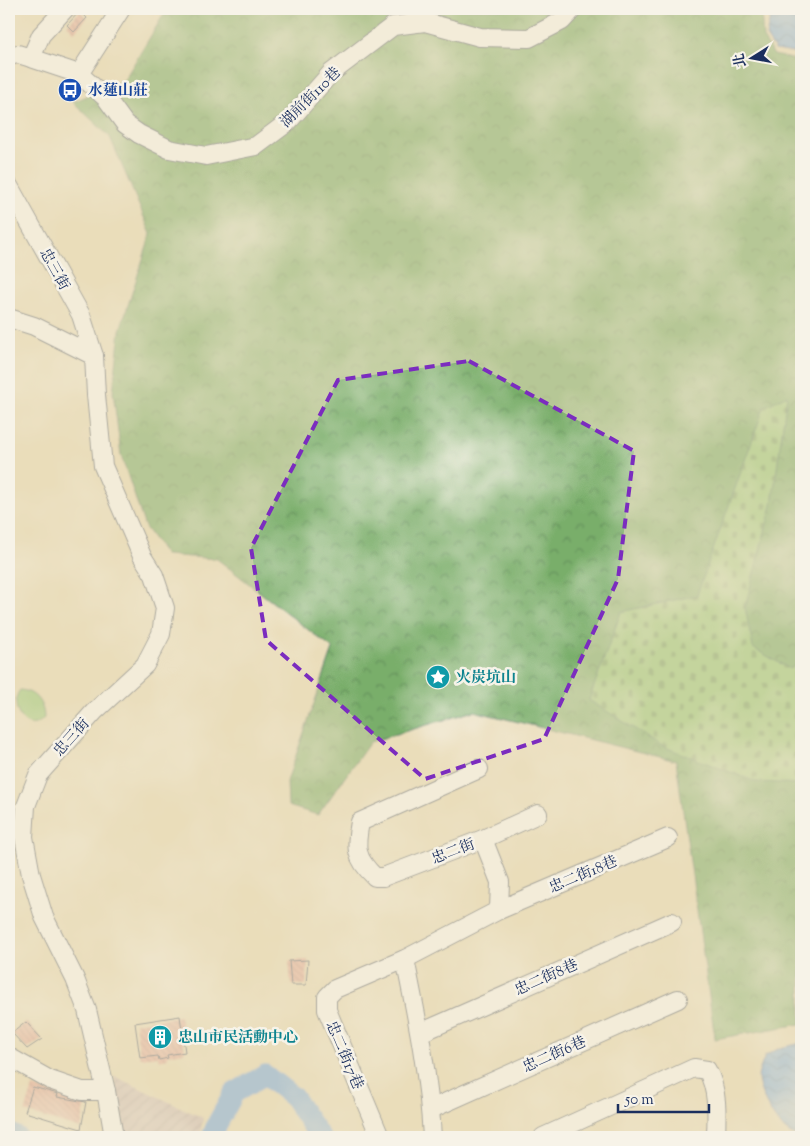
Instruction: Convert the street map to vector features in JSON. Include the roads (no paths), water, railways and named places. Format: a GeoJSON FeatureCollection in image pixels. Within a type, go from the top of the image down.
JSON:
{"type":"FeatureCollection","features":[{"type":"Feature","properties":{"kind":"street"},"geometry":{"type":"LineString","coordinates":[[31,58],[41,35],[65,9]]}},
{"type":"Feature","properties":{"kind":"street"},"geometry":{"type":"LineString","coordinates":[[79,74],[121,9]]}},
{"type":"Feature","properties":{"kind":"street","name":"湖前街110巷"},"geometry":{"type":"LineString","coordinates":[[9,56],[18,54],[79,74],[106,98],[125,124],[139,134],[169,149],[206,156],[256,146],[288,122],[331,73],[393,26],[425,22],[480,37],[530,38],[562,21],[573,9]]}},
{"type":"Feature","properties":{"kind":"street","name":"忠三街"},"geometry":{"type":"LineString","coordinates":[[9,186],[81,315],[94,356],[103,466],[142,556],[154,575],[165,608],[161,634],[145,665],[94,712],[38,775],[26,806],[24,837],[31,875],[44,917],[75,979],[88,1010],[114,1137]]}},
{"type":"Feature","properties":{"kind":"street"},"geometry":{"type":"LineString","coordinates":[[9,318],[34,326],[94,356]]}},
{"type":"Feature","properties":{"kind":"street","name":"忠二街"},"geometry":{"type":"LineString","coordinates":[[479,769],[360,822],[356,842],[360,858],[368,870],[375,876],[383,877],[483,839],[500,882],[499,910]]}},
{"type":"Feature","properties":{"kind":"street"},"geometry":{"type":"LineString","coordinates":[[483,839],[538,814]]}},
{"type":"Feature","properties":{"kind":"street","name":"忠二街18巷"},"geometry":{"type":"LineString","coordinates":[[499,910],[668,838]]}},
{"type":"Feature","properties":{"kind":"street"},"geometry":{"type":"LineString","coordinates":[[432,1137],[431,1109],[420,1033],[406,959],[499,910]]}},
{"type":"Feature","properties":{"kind":"street","name":"忠二街8巷"},"geometry":{"type":"LineString","coordinates":[[420,1033],[672,922]]}},
{"type":"Feature","properties":{"kind":"street","name":"忠二街17巷"},"geometry":{"type":"LineString","coordinates":[[380,1137],[326,1010],[327,997],[335,989],[406,959]]}},
{"type":"Feature","properties":{"kind":"street","name":"忠二街6巷"},"geometry":{"type":"LineString","coordinates":[[431,1109],[678,999]]}},
{"type":"Feature","properties":{"kind":"street"},"geometry":{"type":"LineString","coordinates":[[9,1057],[50,1080],[82,1091],[106,1091]]}},
{"type":"Feature","properties":{"kind":"street"},"geometry":{"type":"LineString","coordinates":[[543,1137],[694,1068],[707,1070],[713,1080],[717,1115],[716,1135],[713,1137]]}},
{"type":"Feature","properties":{"kind":"water"},"geometry":{"type":"Polygon","coordinates":[[[772,9],[801,9],[801,54],[775,50],[766,36],[772,9]]]}},
{"type":"Feature","properties":{"kind":"water"},"geometry":{"type":"Polygon","coordinates":[[[801,1043],[801,1137],[793,1135],[786,1130],[773,1115],[763,1096],[758,1079],[765,1056],[780,1048],[801,1043]]]}},
{"type":"Feature","properties":{"kind":"waterway"},"geometry":{"type":"LineString","coordinates":[[212,1137],[234,1093],[265,1075],[293,1097],[320,1137]]}},
{"type":"Feature","properties":{"kind":"waterway"},"geometry":{"type":"LineString","coordinates":[[9,1133],[17,1137]]}},
{"type":"Feature","properties":{"kind":"place","name":"水蓮山莊"},"geometry":{"type":"Point","coordinates":[70,90]}},
{"type":"Feature","properties":{"kind":"place","name":"火炭坑山"},"geometry":{"type":"Point","coordinates":[438,677]}},
{"type":"Feature","properties":{"kind":"place","name":"忠山市民活動中心"},"geometry":{"type":"Point","coordinates":[160,1037]}}]}
